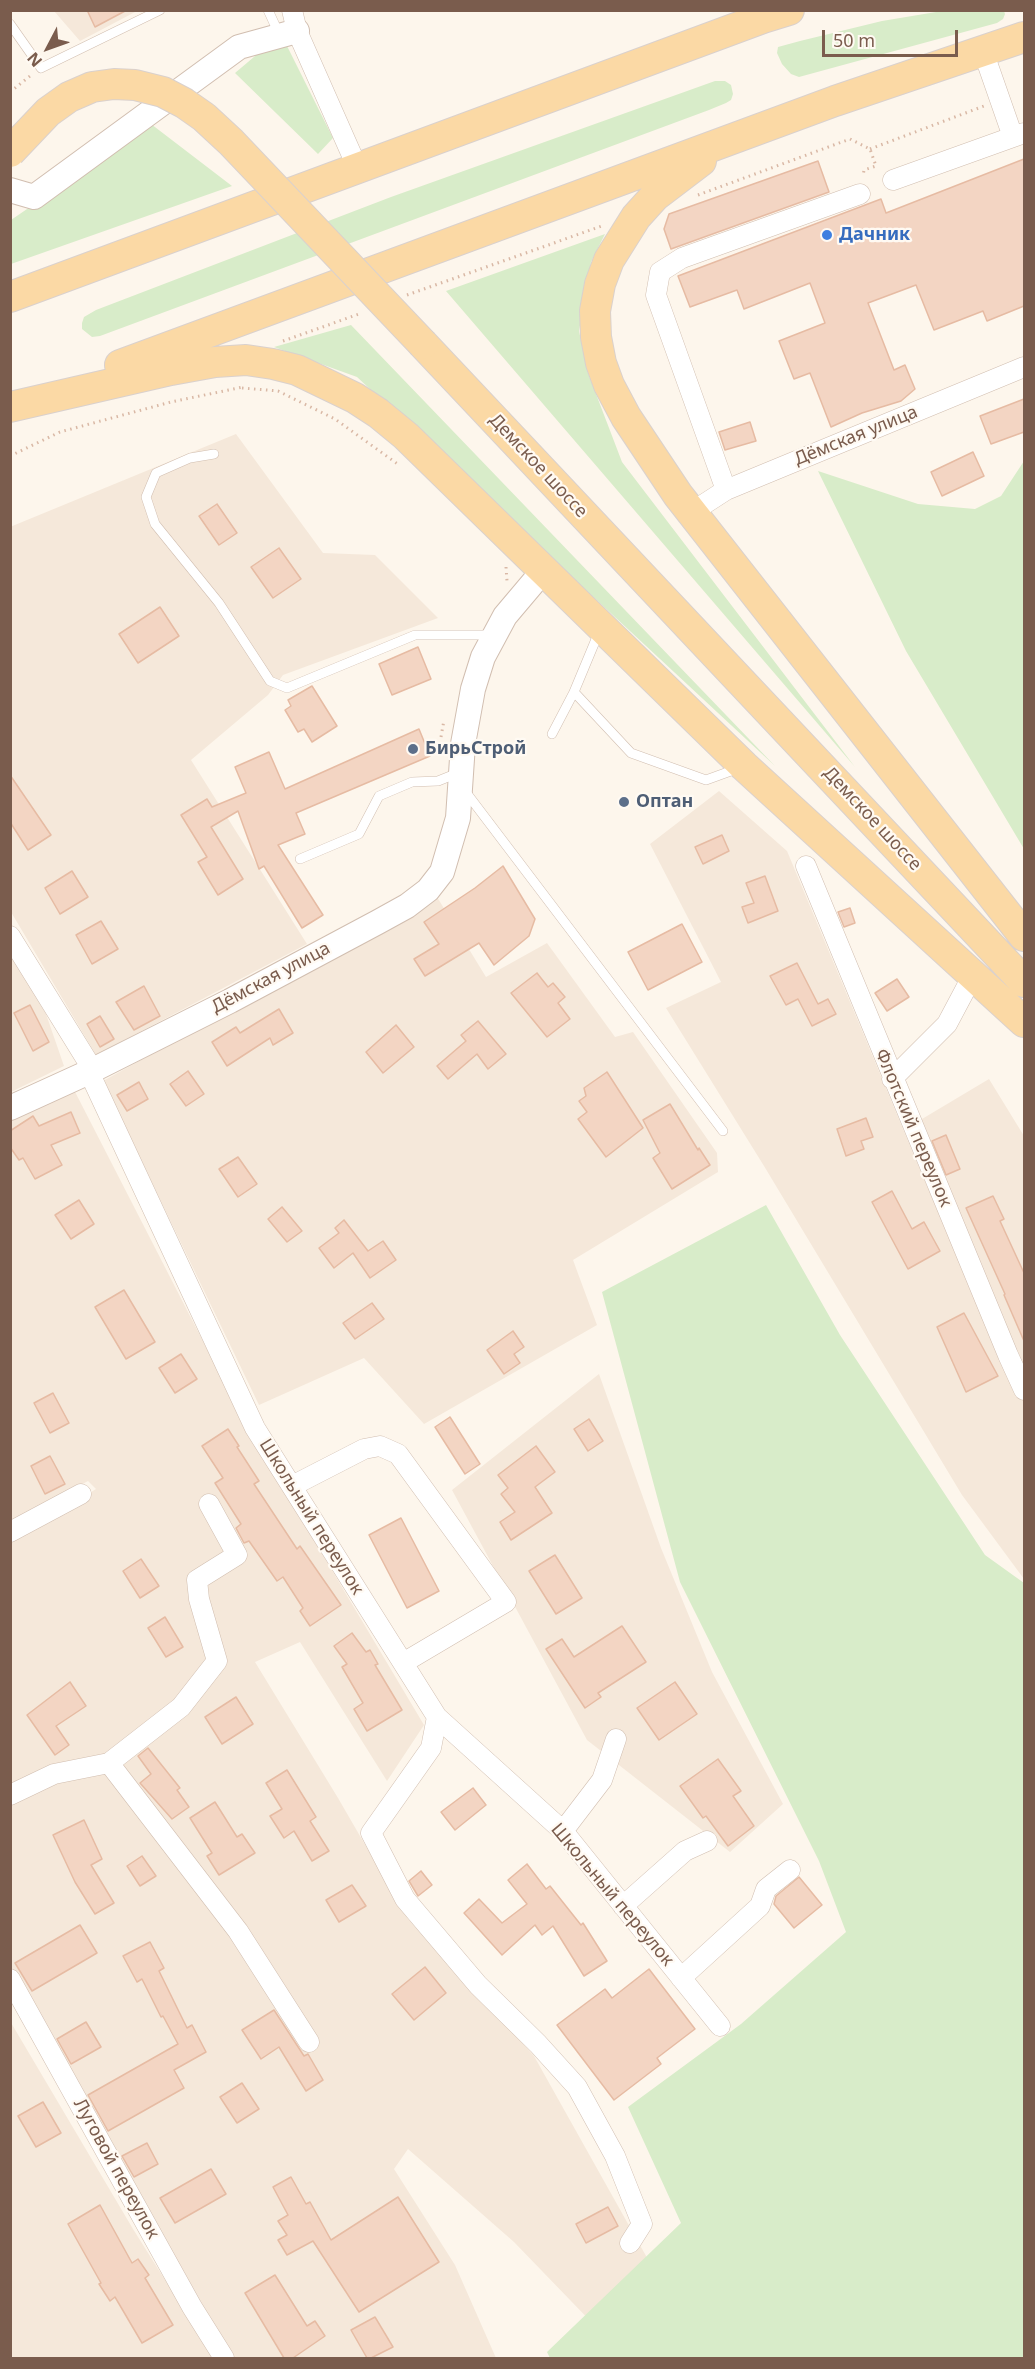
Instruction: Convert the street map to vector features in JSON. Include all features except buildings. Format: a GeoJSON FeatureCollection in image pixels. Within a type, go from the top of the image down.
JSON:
{"type":"FeatureCollection","features":[{"type":"Feature","properties":{"kind":"main road"},"geometry":{"type":"LineString","coordinates":[[10,297],[789,10]]}},
{"type":"Feature","properties":{"kind":"main road"},"geometry":{"type":"LineString","coordinates":[[10,406],[741,136],[1024,37]]}},
{"type":"Feature","properties":{"kind":"main road","name":"Демское шоссе"},"geometry":{"type":"LineString","coordinates":[[10,152],[48,112],[69,97],[92,87],[135,85],[163,92],[204,117],[231,142],[423,344],[1024,982]]}},
{"type":"Feature","properties":{"kind":"main road"},"geometry":{"type":"LineString","coordinates":[[741,136],[679,176],[655,196],[630,227],[609,260],[600,284],[595,311],[596,338],[601,363],[609,385],[626,417],[655,463],[1024,936]]}},
{"type":"Feature","properties":{"kind":"main road"},"geometry":{"type":"LineString","coordinates":[[10,291],[74,274]]}},
{"type":"Feature","properties":{"kind":"main road"},"geometry":{"type":"LineString","coordinates":[[10,406],[215,362],[246,374],[273,363],[297,370],[355,398],[406,436],[744,766],[1024,1022]]}},
{"type":"Feature","properties":{"kind":"street"},"geometry":{"type":"LineString","coordinates":[[10,190],[34,197],[240,47],[289,26],[358,169]]}},
{"type":"Feature","properties":{"kind":"street"},"geometry":{"type":"LineString","coordinates":[[892,180],[1019,135],[1000,100],[983,51]]}},
{"type":"Feature","properties":{"kind":"street"},"geometry":{"type":"LineString","coordinates":[[726,490],[656,295],[660,272],[682,258],[860,194]]}},
{"type":"Feature","properties":{"kind":"street","name":"Дёмская улица"},"geometry":{"type":"LineString","coordinates":[[692,512],[726,490],[1024,367]]}},
{"type":"Feature","properties":{"kind":"street","name":"Дёмская улица"},"geometry":{"type":"LineString","coordinates":[[10,1108],[89,1072],[378,922],[428,890],[442,872],[458,818],[460,779],[473,689],[483,657],[505,616],[543,570]]}},
{"type":"Feature","properties":{"kind":"street","name":"Флотский переулок"},"geometry":{"type":"LineString","coordinates":[[806,866],[892,1079],[1024,1390]]}},
{"type":"Feature","properties":{"kind":"street","name":"Школьный переулок"},"geometry":{"type":"LineString","coordinates":[[10,936],[88,1062],[89,1072],[255,1428],[437,1717],[563,1831],[720,2026]]}},
{"type":"Feature","properties":{"kind":"street"},"geometry":{"type":"LineString","coordinates":[[892,1079],[946,1024],[973,975]]}},
{"type":"Feature","properties":{"kind":"street"},"geometry":{"type":"LineString","coordinates":[[292,1486],[364,1449],[380,1446],[398,1454],[506,1602],[403,1663]]}},
{"type":"Feature","properties":{"kind":"street"},"geometry":{"type":"LineString","coordinates":[[10,1533],[81,1494]]}},
{"type":"Feature","properties":{"kind":"street"},"geometry":{"type":"LineString","coordinates":[[10,1795],[54,1774],[109,1763],[181,1707],[217,1661],[199,1599],[197,1580],[237,1555],[209,1504]]}},
{"type":"Feature","properties":{"kind":"street"},"geometry":{"type":"LineString","coordinates":[[437,1717],[431,1748],[371,1833],[405,1899],[478,1985],[577,2087],[615,2156],[642,2224],[630,2243]]}},
{"type":"Feature","properties":{"kind":"street"},"geometry":{"type":"LineString","coordinates":[[563,1831],[602,1780],[616,1739]]}},
{"type":"Feature","properties":{"kind":"street"},"geometry":{"type":"LineString","coordinates":[[109,1763],[238,1931],[309,2042]]}},
{"type":"Feature","properties":{"kind":"street"},"geometry":{"type":"LineString","coordinates":[[623,1906],[685,1851],[707,1841]]}},
{"type":"Feature","properties":{"kind":"street"},"geometry":{"type":"LineString","coordinates":[[681,1978],[759,1906],[766,1889],[790,1870]]}},
{"type":"Feature","properties":{"kind":"street","name":"Луговой переулок"},"geometry":{"type":"LineString","coordinates":[[10,1979],[192,2307],[224,2358]]}},
{"type":"Feature","properties":{"kind":"lane"},"geometry":{"type":"LineString","coordinates":[[10,24],[41,68],[160,10]]}},
{"type":"Feature","properties":{"kind":"lane"},"geometry":{"type":"LineString","coordinates":[[268,10],[289,26]]}},
{"type":"Feature","properties":{"kind":"lane"},"geometry":{"type":"LineString","coordinates":[[214,454],[190,458],[156,473],[146,497],[155,524],[219,603],[270,681],[287,687],[415,635],[493,635]]}},
{"type":"Feature","properties":{"kind":"lane"},"geometry":{"type":"LineString","coordinates":[[552,734],[574,692],[601,627]]}},
{"type":"Feature","properties":{"kind":"lane"},"geometry":{"type":"LineString","coordinates":[[574,692],[631,753],[706,780],[744,766]]}},
{"type":"Feature","properties":{"kind":"lane"},"geometry":{"type":"LineString","coordinates":[[300,859],[359,834],[379,796],[412,782],[460,779],[723,1131]]}},
{"type":"Feature","properties":{"kind":"path"},"geometry":{"type":"LineString","coordinates":[[10,92],[41,68]]}},
{"type":"Feature","properties":{"kind":"path"},"geometry":{"type":"LineString","coordinates":[[870,149],[1000,100]]}},
{"type":"Feature","properties":{"kind":"path"},"geometry":{"type":"LineString","coordinates":[[696,196],[850,139],[870,149],[876,166],[864,170]]}},
{"type":"Feature","properties":{"kind":"path"},"geometry":{"type":"LineString","coordinates":[[400,298],[621,219],[630,227]]}},
{"type":"Feature","properties":{"kind":"path"},"geometry":{"type":"LineString","coordinates":[[246,374],[252,351],[369,310]]}},
{"type":"Feature","properties":{"kind":"path"},"geometry":{"type":"LineString","coordinates":[[10,456],[60,432],[171,402],[246,374],[335,419],[390,457],[406,472]]}},
{"type":"Feature","properties":{"kind":"path"},"geometry":{"type":"LineString","coordinates":[[506,566],[507,583]]}},
{"type":"Feature","properties":{"kind":"path"},"geometry":{"type":"LineString","coordinates":[[441,739],[445,717]]}},
{"type":"Feature","properties":{"kind":"shaded area"},"geometry":{"type":"Polygon","coordinates":[[[54,11],[137,11],[80,41],[54,11]]]}},
{"type":"Feature","properties":{"kind":"shaded area"},"geometry":{"type":"Polygon","coordinates":[[[236,434],[323,553],[375,555],[438,618],[283,675],[268,695],[191,760],[307,944],[96,1055],[11,912],[10,527],[236,434]]]}},
{"type":"Feature","properties":{"kind":"shaded area"},"geometry":{"type":"Polygon","coordinates":[[[719,791],[787,851],[993,1340],[1024,1398],[1024,1579],[962,1495],[666,1008],[721,982],[650,844],[719,791]]]}},
{"type":"Feature","properties":{"kind":"shaded area"},"geometry":{"type":"Polygon","coordinates":[[[437,897],[486,977],[547,943],[615,1037],[633,1032],[717,1153],[718,1172],[573,1260],[597,1325],[424,1424],[364,1358],[259,1405],[103,1081],[437,897]]]}},
{"type":"Feature","properties":{"kind":"shaded area"},"geometry":{"type":"Polygon","coordinates":[[[10,953],[46,1014],[64,1066],[11,1092],[10,953]]]}},
{"type":"Feature","properties":{"kind":"shaded area"},"geometry":{"type":"Polygon","coordinates":[[[989,1079],[1024,1136],[1024,1376],[917,1122],[989,1079]]]}},
{"type":"Feature","properties":{"kind":"shaded area"},"geometry":{"type":"Polygon","coordinates":[[[71,1084],[249,1431],[424,1725],[387,1781],[300,1642],[255,1662],[408,1919],[534,2056],[655,2272],[599,2330],[514,2242],[408,2149],[394,2169],[455,2265],[496,2358],[230,2358],[11,1978],[11,1542],[96,1489],[88,1481],[11,1523],[11,1113],[71,1084]]]}},
{"type":"Feature","properties":{"kind":"shaded area"},"geometry":{"type":"Polygon","coordinates":[[[599,1374],[661,1548],[712,1672],[783,1804],[730,1852],[587,1740],[452,1490],[599,1374]]]}},
{"type":"Feature","properties":{"kind":"shaded area"},"geometry":{"type":"Polygon","coordinates":[[[10,2021],[133,2229],[214,2358],[11,2358],[10,2021]]]}},
{"type":"Feature","properties":{"kind":"green space"},"geometry":{"type":"Polygon","coordinates":[[[942,11],[1004,11],[1005,14],[1003,19],[997,23],[799,77],[791,74],[782,64],[777,53],[778,47],[800,41],[882,21],[942,11]]]}},
{"type":"Feature","properties":{"kind":"green space"},"geometry":{"type":"Polygon","coordinates":[[[287,46],[333,138],[318,154],[235,73],[261,51],[287,46]]]}},
{"type":"Feature","properties":{"kind":"green space"},"geometry":{"type":"Polygon","coordinates":[[[715,81],[725,81],[731,85],[733,94],[731,100],[100,336],[92,337],[82,329],[84,317],[96,310],[391,197],[715,81]]]}},
{"type":"Feature","properties":{"kind":"green space"},"geometry":{"type":"Polygon","coordinates":[[[151,124],[232,186],[11,264],[11,220],[151,124]]]}},
{"type":"Feature","properties":{"kind":"green space"},"geometry":{"type":"Polygon","coordinates":[[[605,234],[591,262],[579,331],[588,373],[622,462],[855,767],[446,291],[605,234]]]}},
{"type":"Feature","properties":{"kind":"green space"},"geometry":{"type":"Polygon","coordinates":[[[351,325],[775,766],[357,377],[274,347],[351,325]]]}},
{"type":"Feature","properties":{"kind":"green space"},"geometry":{"type":"Polygon","coordinates":[[[1024,461],[1024,849],[906,651],[818,471],[918,504],[975,509],[1001,496],[1024,461]]]}},
{"type":"Feature","properties":{"kind":"green space"},"geometry":{"type":"Polygon","coordinates":[[[766,1205],[840,1335],[985,1555],[1024,1583],[1024,2358],[550,2358],[547,2352],[681,2223],[628,2107],[741,2024],[846,1932],[819,1861],[680,1582],[602,1292],[766,1205]]]}},
{"type":"Feature","properties":{"kind":"place","name":"Дачник"},"geometry":{"type":"Point","coordinates":[827,235]}},
{"type":"Feature","properties":{"kind":"place","name":"БирьСтрой"},"geometry":{"type":"Point","coordinates":[413,749]}},
{"type":"Feature","properties":{"kind":"place","name":"Оптан"},"geometry":{"type":"Point","coordinates":[624,802]}}]}
